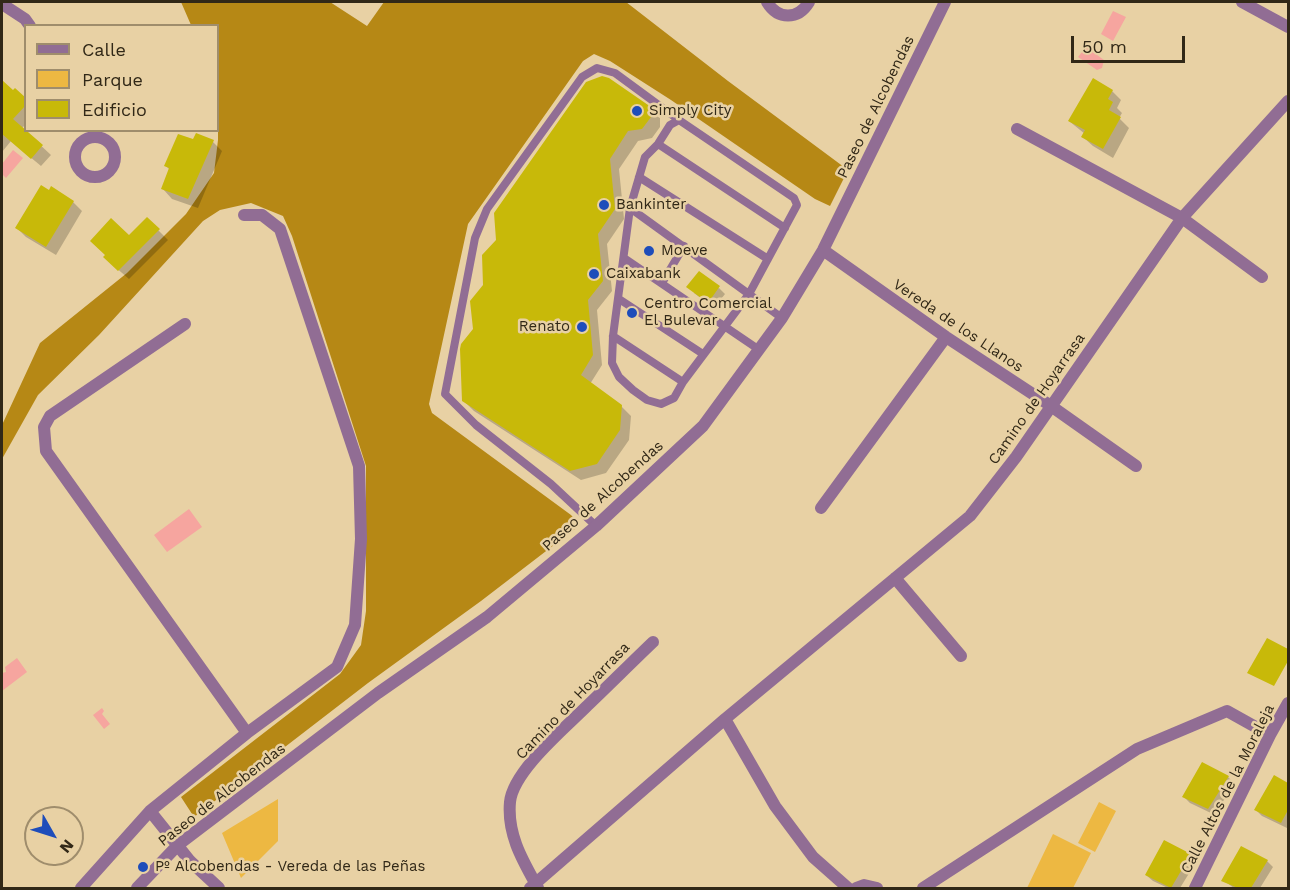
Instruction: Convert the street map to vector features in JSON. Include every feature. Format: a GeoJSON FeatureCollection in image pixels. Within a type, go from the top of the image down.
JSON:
{"type":"FeatureCollection","features":[{"type":"Feature","properties":{"kind":"street"},"geometry":{"type":"LineString","coordinates":[[767,2],[771,9],[788,16],[797,14],[805,8],[808,2]]}},
{"type":"Feature","properties":{"kind":"street","name":"Paseo de Alcobendas"},"geometry":{"type":"LineString","coordinates":[[137,888],[178,845],[378,693],[487,617],[596,526],[703,426],[782,318],[823,250],[945,2]]}},
{"type":"Feature","properties":{"kind":"street"},"geometry":{"type":"LineString","coordinates":[[1242,2],[1288,27]]}},
{"type":"Feature","properties":{"kind":"street"},"geometry":{"type":"LineString","coordinates":[[2,4],[25,19],[29,24]]}},
{"type":"Feature","properties":{"kind":"street","name":"Camino de Hoyarrasa"},"geometry":{"type":"LineString","coordinates":[[653,642],[533,760],[517,783],[510,800],[510,826],[516,847],[535,887],[725,719],[970,516],[1016,457],[1182,218],[1288,101]]}},
{"type":"Feature","properties":{"kind":"street"},"geometry":{"type":"LineString","coordinates":[[1017,129],[1182,218],[1262,277]]}},
{"type":"Feature","properties":{"kind":"street"},"geometry":{"type":"LineString","coordinates":[[81,888],[150,811],[247,733],[337,667],[355,625],[361,539],[359,466],[280,229],[262,215],[244,215]]}},
{"type":"Feature","properties":{"kind":"street","name":"Vereda de los Llanos"},"geometry":{"type":"LineString","coordinates":[[823,250],[946,338],[1051,406],[1136,466]]}},
{"type":"Feature","properties":{"kind":"street"},"geometry":{"type":"LineString","coordinates":[[185,324],[50,417],[44,427],[46,451],[247,733]]}},
{"type":"Feature","properties":{"kind":"street"},"geometry":{"type":"LineString","coordinates":[[821,508],[946,338]]}},
{"type":"Feature","properties":{"kind":"street"},"geometry":{"type":"LineString","coordinates":[[895,578],[961,656]]}},
{"type":"Feature","properties":{"kind":"street","name":"Calle Altos de la Moraleja"},"geometry":{"type":"LineString","coordinates":[[1195,888],[1288,703]]}},
{"type":"Feature","properties":{"kind":"street"},"geometry":{"type":"LineString","coordinates":[[922,888],[1137,749],[1227,711],[1270,735]]}},
{"type":"Feature","properties":{"kind":"street"},"geometry":{"type":"LineString","coordinates":[[725,719],[775,806],[813,857],[848,888]]}},
{"type":"Feature","properties":{"kind":"street"},"geometry":{"type":"LineString","coordinates":[[150,811],[190,861],[219,888]]}},
{"type":"Feature","properties":{"kind":"street"},"geometry":{"type":"LineString","coordinates":[[856,888],[864,885],[877,888]]}},
{"type":"Feature","properties":{"kind":"lane"},"geometry":{"type":"LineString","coordinates":[[596,526],[550,484],[476,425],[445,394],[476,238],[487,209],[582,77],[597,68],[615,73],[679,120],[794,198],[797,205],[749,294],[683,382],[674,398],[662,404],[647,400],[619,376],[612,363],[613,336],[630,208],[645,157],[658,144],[670,125],[679,120]]}},
{"type":"Feature","properties":{"kind":"lane"},"geometry":{"type":"LineString","coordinates":[[658,144],[785,228]]}},
{"type":"Feature","properties":{"kind":"lane"},"geometry":{"type":"LineString","coordinates":[[639,177],[768,259]]}},
{"type":"Feature","properties":{"kind":"lane"},"geometry":{"type":"LineString","coordinates":[[630,208],[782,318]]}},
{"type":"Feature","properties":{"kind":"lane"},"geometry":{"type":"LineString","coordinates":[[662,283],[684,246]]}},
{"type":"Feature","properties":{"kind":"lane"},"geometry":{"type":"LineString","coordinates":[[624,258],[758,349]]}},
{"type":"Feature","properties":{"kind":"lane"},"geometry":{"type":"LineString","coordinates":[[619,299],[704,354]]}},
{"type":"Feature","properties":{"kind":"lane"},"geometry":{"type":"LineString","coordinates":[[613,336],[683,382]]}},
{"type":"Feature","properties":{"kind":"green space"},"geometry":{"type":"Polygon","coordinates":[[[278,799],[278,841],[241,878],[222,833],[278,799]]]}},
{"type":"Feature","properties":{"kind":"green space"},"geometry":{"type":"Polygon","coordinates":[[[1099,802],[1116,811],[1095,852],[1078,843],[1099,802]]]}},
{"type":"Feature","properties":{"kind":"green space"},"geometry":{"type":"Polygon","coordinates":[[[1053,834],[1091,853],[1073,888],[1027,888],[1053,834]]]}},
{"type":"Feature","properties":{"kind":"shaded area"},"geometry":{"type":"Polygon","coordinates":[[[181,2],[330,2],[367,26],[384,2],[626,2],[848,170],[830,206],[815,199],[610,61],[594,54],[583,61],[468,224],[429,404],[432,413],[571,515],[580,525],[368,683],[194,817],[181,797],[340,674],[361,645],[366,611],[366,466],[292,236],[283,216],[251,203],[220,210],[203,221],[99,335],[38,395],[2,459],[2,425],[40,343],[127,273],[186,214],[214,173],[219,132],[219,24],[191,24],[181,2]]]}},
{"type":"Feature","properties":{"kind":"shaded area"},"geometry":{"type":"Polygon","coordinates":[[[1113,11],[1126,17],[1113,41],[1101,34],[1113,11]]]}},
{"type":"Feature","properties":{"kind":"shaded area"},"geometry":{"type":"Polygon","coordinates":[[[1086,47],[1104,60],[1102,68],[1097,70],[1078,57],[1086,47]]]}},
{"type":"Feature","properties":{"kind":"shaded area"},"geometry":{"type":"Polygon","coordinates":[[[13,150],[23,158],[6,178],[2,174],[2,164],[13,150]]]}},
{"type":"Feature","properties":{"kind":"shaded area"},"geometry":{"type":"Polygon","coordinates":[[[189,509],[202,527],[167,552],[154,535],[189,509]]]}},
{"type":"Feature","properties":{"kind":"shaded area"},"geometry":{"type":"Polygon","coordinates":[[[17,658],[27,672],[2,691],[2,673],[6,672],[5,667],[17,658]]]}},
{"type":"Feature","properties":{"kind":"shaded area"},"geometry":{"type":"Polygon","coordinates":[[[102,708],[104,711],[102,714],[110,724],[104,729],[93,715],[102,708]]]}},
{"type":"Feature","properties":{"kind":"building"},"geometry":{"type":"Polygon","coordinates":[[[602,76],[609,78],[651,107],[651,117],[642,129],[628,131],[610,159],[615,209],[598,234],[603,281],[588,300],[593,355],[581,375],[622,405],[620,430],[597,464],[570,471],[462,401],[460,349],[461,344],[473,329],[470,301],[483,285],[482,255],[496,240],[494,213],[586,82],[602,76]]]}},
{"type":"Feature","properties":{"kind":"building"},"geometry":{"type":"Polygon","coordinates":[[[1093,78],[1113,90],[1108,99],[1113,102],[1109,110],[1121,117],[1103,149],[1081,137],[1085,130],[1068,121],[1093,78]]]}},
{"type":"Feature","properties":{"kind":"building"},"geometry":{"type":"Polygon","coordinates":[[[2,80],[24,96],[24,107],[13,119],[24,129],[24,132],[28,132],[43,145],[31,159],[2,134],[2,80]]]}},
{"type":"Feature","properties":{"kind":"building"},"geometry":{"type":"Polygon","coordinates":[[[196,133],[214,140],[188,199],[161,189],[169,168],[164,166],[178,134],[193,139],[196,133]]]}},
{"type":"Feature","properties":{"kind":"building"},"geometry":{"type":"Polygon","coordinates":[[[41,185],[49,190],[51,186],[74,201],[46,247],[15,228],[41,185]]]}},
{"type":"Feature","properties":{"kind":"building"},"geometry":{"type":"Polygon","coordinates":[[[147,217],[160,229],[118,271],[90,241],[111,218],[129,235],[147,217]]]}},
{"type":"Feature","properties":{"kind":"building"},"geometry":{"type":"Polygon","coordinates":[[[699,271],[720,286],[708,303],[686,287],[699,271]]]}},
{"type":"Feature","properties":{"kind":"building"},"geometry":{"type":"Polygon","coordinates":[[[1267,638],[1288,649],[1288,661],[1274,686],[1247,673],[1267,638]]]}},
{"type":"Feature","properties":{"kind":"building"},"geometry":{"type":"Polygon","coordinates":[[[1202,762],[1229,776],[1208,809],[1182,797],[1202,762]]]}},
{"type":"Feature","properties":{"kind":"building"},"geometry":{"type":"Polygon","coordinates":[[[1274,775],[1288,783],[1288,810],[1281,823],[1254,810],[1274,775]]]}},
{"type":"Feature","properties":{"kind":"building"},"geometry":{"type":"Polygon","coordinates":[[[1164,840],[1191,854],[1171,888],[1145,875],[1164,840]]]}},
{"type":"Feature","properties":{"kind":"building"},"geometry":{"type":"Polygon","coordinates":[[[1241,846],[1268,860],[1251,888],[1238,888],[1221,881],[1241,846]]]}},
{"type":"Feature","properties":{"kind":"place","name":"Simply City"},"geometry":{"type":"Point","coordinates":[637,111]}},
{"type":"Feature","properties":{"kind":"place","name":"Bankinter"},"geometry":{"type":"Point","coordinates":[604,205]}},
{"type":"Feature","properties":{"kind":"place","name":"Moeve"},"geometry":{"type":"Point","coordinates":[649,251]}},
{"type":"Feature","properties":{"kind":"place","name":"Caixabank"},"geometry":{"type":"Point","coordinates":[594,274]}},
{"type":"Feature","properties":{"kind":"place","name":"Centro Comercial El Bulevar"},"geometry":{"type":"Point","coordinates":[632,313]}},
{"type":"Feature","properties":{"kind":"place","name":"Renato"},"geometry":{"type":"Point","coordinates":[582,327]}},
{"type":"Feature","properties":{"kind":"place","name":"Pº Alcobendas - Vereda de las Peñas"},"geometry":{"type":"Point","coordinates":[143,867]}}]}
